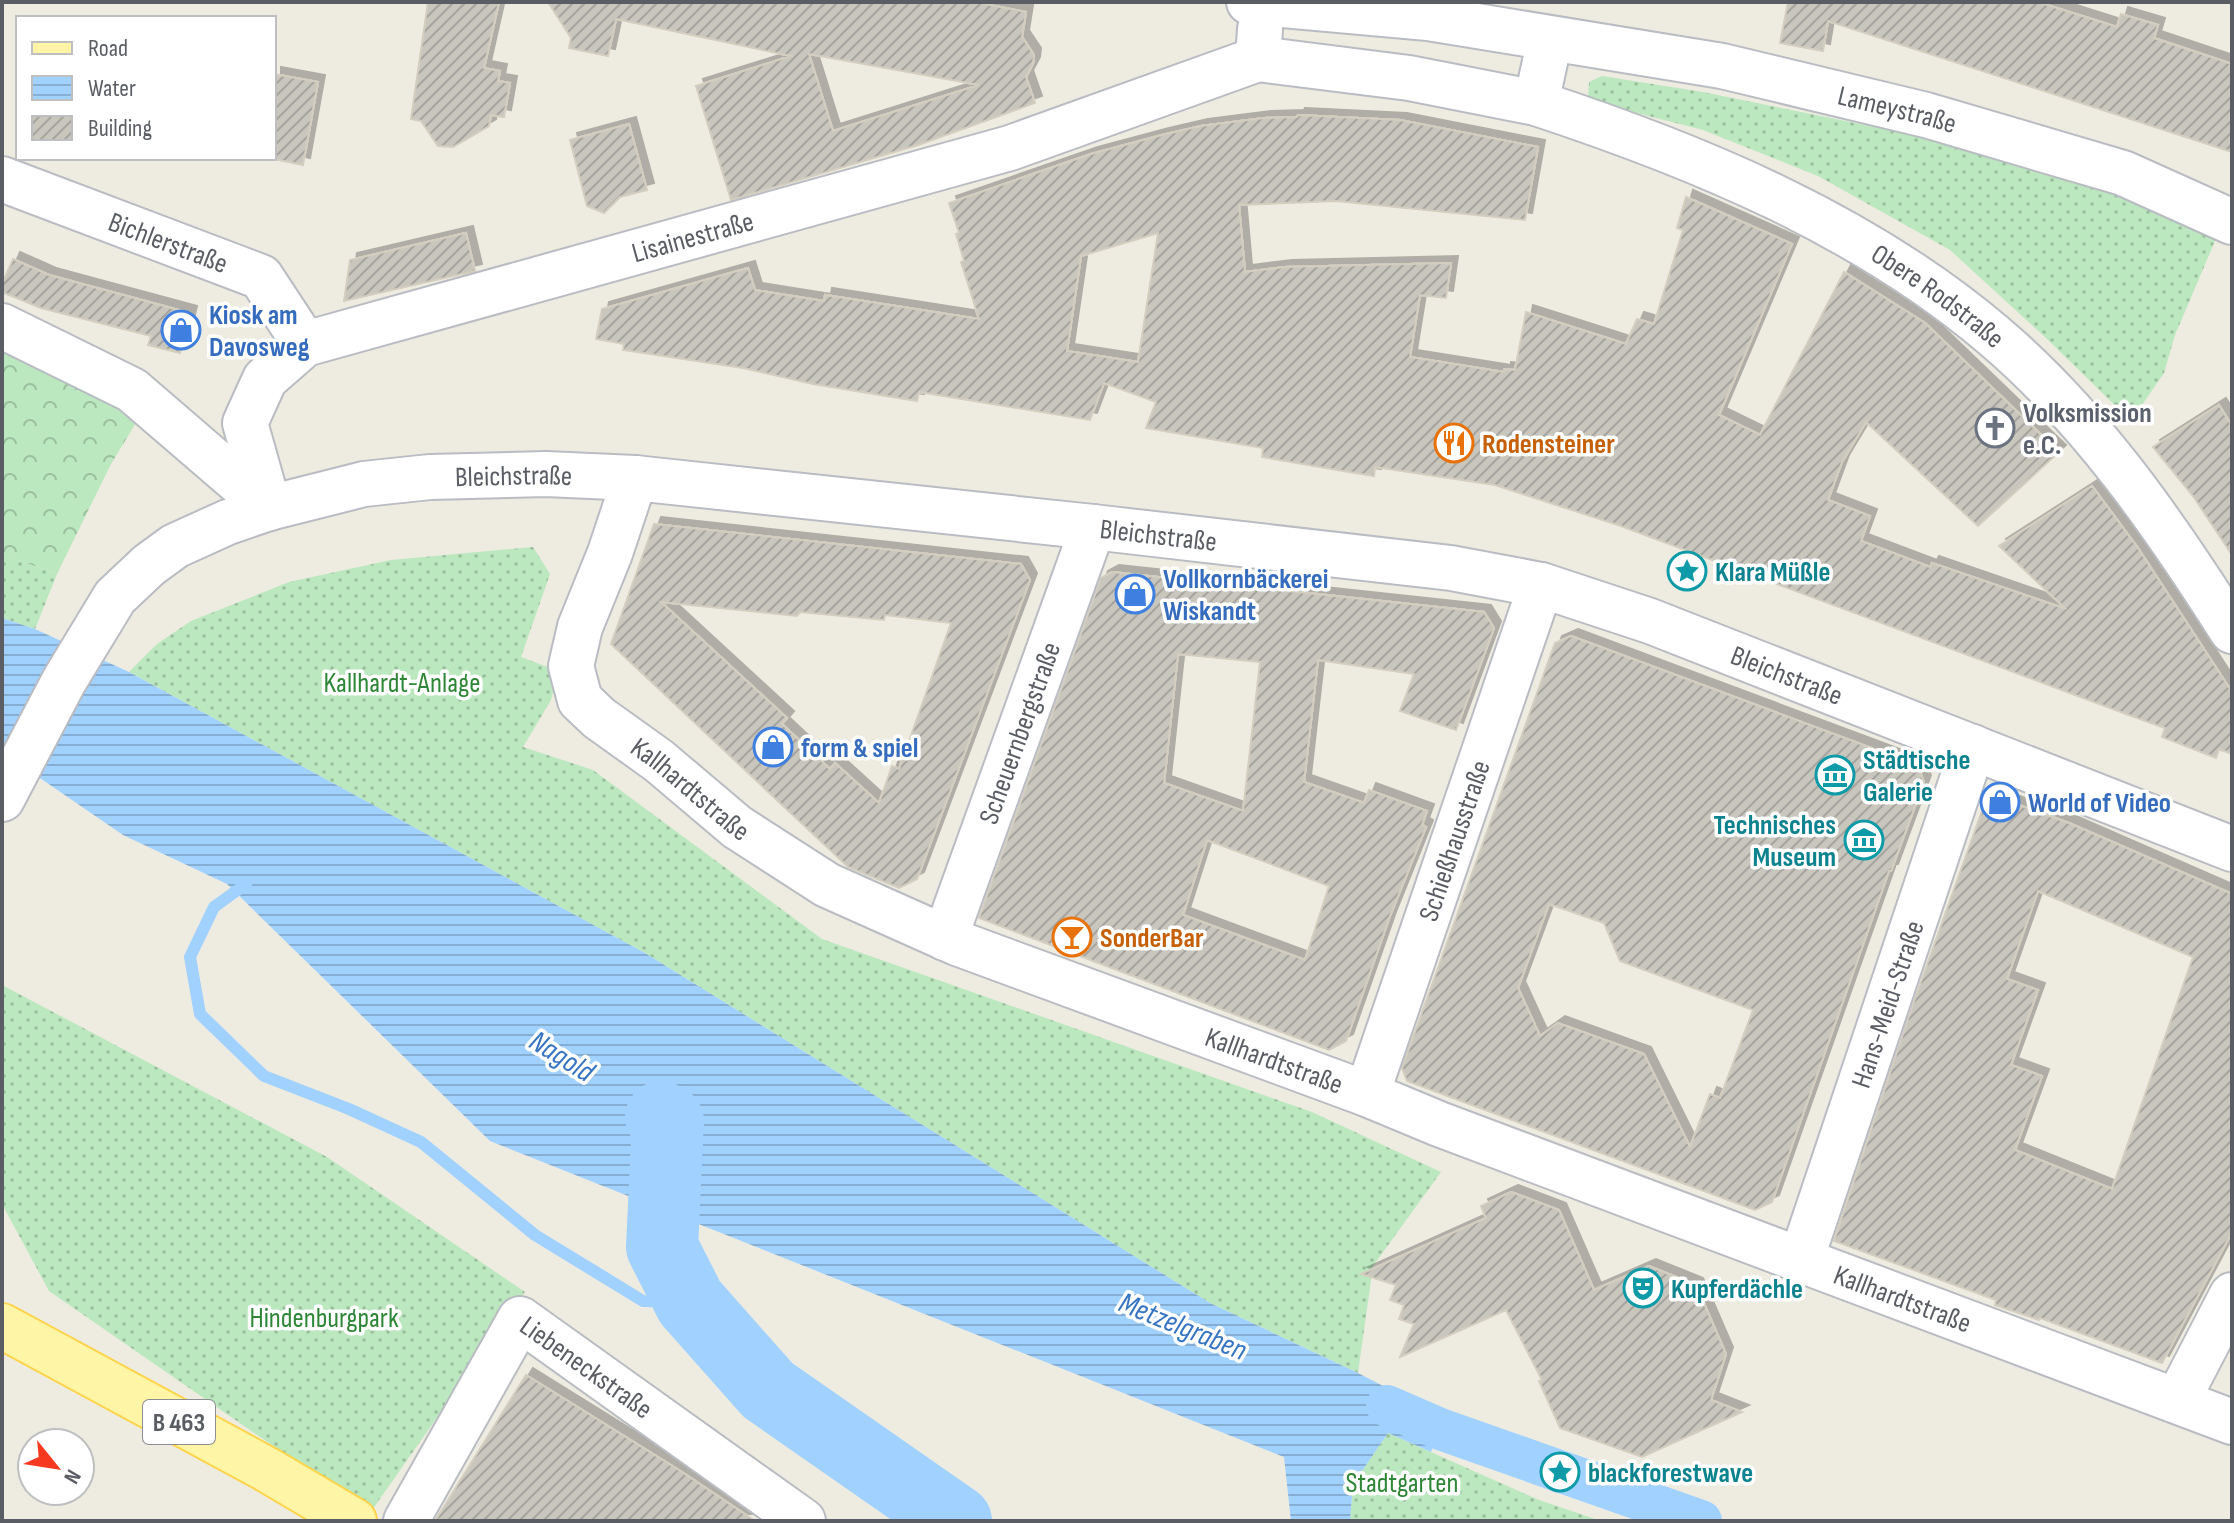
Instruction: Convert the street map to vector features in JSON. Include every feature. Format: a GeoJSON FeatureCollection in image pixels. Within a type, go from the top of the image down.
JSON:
{"type":"FeatureCollection","features":[{"type":"Feature","properties":{"kind":"main road","name":"B 463"},"geometry":{"type":"LineString","coordinates":[[2,1326],[266,1469],[354,1521]]}},
{"type":"Feature","properties":{"kind":"street","name":"Lameystraße"},"geometry":{"type":"LineString","coordinates":[[1258,59],[1256,3],[1418,10],[1550,39],[1722,66],[1926,115],[2123,173],[2232,222]]}},
{"type":"Feature","properties":{"kind":"street"},"geometry":{"type":"LineString","coordinates":[[1258,59],[1409,78],[1536,103],[1550,39]]}},
{"type":"Feature","properties":{"kind":"street","name":"Lisainestraße"},"geometry":{"type":"LineString","coordinates":[[269,508],[245,423],[265,379],[305,344],[1010,148],[1258,59]]}},
{"type":"Feature","properties":{"kind":"street","name":"Obere Rodstraße"},"geometry":{"type":"LineString","coordinates":[[1536,103],[1656,145],[1812,215],[1917,278],[1993,335],[2049,389],[2115,462],[2141,495],[2232,631]]}},
{"type":"Feature","properties":{"kind":"street","name":"Bichlerstraße"},"geometry":{"type":"LineString","coordinates":[[2,179],[261,277],[305,344]]}},
{"type":"Feature","properties":{"kind":"street"},"geometry":{"type":"LineString","coordinates":[[2,326],[132,390],[269,508]]}},
{"type":"Feature","properties":{"kind":"street","name":"Bleichstraße"},"geometry":{"type":"LineString","coordinates":[[2,799],[64,681],[115,597],[175,546],[269,508],[364,484],[430,477],[546,474],[635,478],[1093,527],[1451,568],[1541,585],[1650,621],[2232,849]]}},
{"type":"Feature","properties":{"kind":"street","name":"Kallhardtstraße"},"geometry":{"type":"LineString","coordinates":[[635,478],[610,553],[580,627],[571,666],[580,700],[750,835],[827,885],[945,938],[1367,1094],[2232,1422]]}},
{"type":"Feature","properties":{"kind":"street","name":"Scheuernbergstraße"},"geometry":{"type":"LineString","coordinates":[[945,938],[1093,527]]}},
{"type":"Feature","properties":{"kind":"street","name":"Schießhausstraße"},"geometry":{"type":"LineString","coordinates":[[1367,1094],[1541,585]]}},
{"type":"Feature","properties":{"kind":"street","name":"Hans-Meid-Straße"},"geometry":{"type":"LineString","coordinates":[[1801,1260],[1973,747]]}},
{"type":"Feature","properties":{"kind":"street"},"geometry":{"type":"LineString","coordinates":[[2177,1401],[2232,1295]]}},
{"type":"Feature","properties":{"kind":"street","name":"Liebeneckstraße"},"geometry":{"type":"LineString","coordinates":[[406,1521],[520,1319],[803,1521]]}},
{"type":"Feature","properties":{"kind":"green space"},"geometry":{"type":"Polygon","coordinates":[[[1602,76],[1703,92],[2051,163],[2218,234],[2175,335],[2164,373],[2131,421],[1950,250],[1818,176],[1703,130],[1598,103],[1588,97],[1589,82],[1602,76]]]}},
{"type":"Feature","properties":{"kind":"green space"},"geometry":{"type":"Polygon","coordinates":[[[2,348],[139,418],[111,464],[57,574],[2,554],[2,348]]]}},
{"type":"Feature","properties":{"kind":"green space","name":"Kallhardt-Anlage"},"geometry":{"type":"Polygon","coordinates":[[[533,547],[550,574],[521,657],[558,671],[551,700],[523,747],[593,770],[822,939],[1312,1112],[1441,1172],[1373,1266],[1358,1373],[1210,1303],[645,953],[129,672],[157,644],[191,621],[289,582],[391,560],[533,547]]]}},
{"type":"Feature","properties":{"kind":"green space"},"geometry":{"type":"Polygon","coordinates":[[[2,554],[57,574],[35,629],[2,618],[2,554]]]}},
{"type":"Feature","properties":{"kind":"green space","name":"Hindenburgpark"},"geometry":{"type":"Polygon","coordinates":[[[2,985],[327,1157],[525,1292],[370,1513],[49,1291],[2,1204],[2,985]]]}},
{"type":"Feature","properties":{"kind":"green space","name":"Stadtgarten"},"geometry":{"type":"Polygon","coordinates":[[[1388,1433],[1539,1500],[1601,1521],[1350,1521],[1353,1484],[1388,1433]]]}},
{"type":"Feature","properties":{"kind":"water"},"geometry":{"type":"Polygon","coordinates":[[[2,618],[35,629],[129,672],[645,953],[1210,1303],[1443,1417],[1431,1452],[1388,1433],[1353,1484],[1350,1521],[1291,1521],[1284,1457],[490,1141],[227,884],[123,835],[2,752],[2,618]]]}},
{"type":"Feature","properties":{"kind":"building"},"geometry":{"type":"Polygon","coordinates":[[[428,2],[499,2],[484,68],[500,71],[498,81],[510,83],[504,117],[491,115],[489,126],[453,147],[438,146],[421,121],[411,119],[428,2]]]}},
{"type":"Feature","properties":{"kind":"building"},"geometry":{"type":"Polygon","coordinates":[[[548,2],[975,2],[1026,12],[1022,37],[1034,55],[1026,77],[1035,103],[918,145],[731,200],[696,86],[791,56],[616,19],[608,56],[569,48],[571,38],[548,2]],[[809,54],[833,131],[979,85],[809,54]]]}},
{"type":"Feature","properties":{"kind":"building"},"geometry":{"type":"Polygon","coordinates":[[[1788,2],[2038,2],[2117,27],[2121,14],[2158,25],[2154,38],[2232,64],[2232,152],[1828,21],[1823,51],[1780,43],[1788,2]]]}},
{"type":"Feature","properties":{"kind":"building"},"geometry":{"type":"Polygon","coordinates":[[[276,74],[318,82],[303,165],[276,159],[276,74]]]}},
{"type":"Feature","properties":{"kind":"building"},"geometry":{"type":"Polygon","coordinates":[[[1297,117],[1400,120],[1538,147],[1525,220],[1336,201],[1239,205],[1245,272],[1285,267],[1451,263],[1446,298],[1420,295],[1410,357],[1504,372],[1504,369],[1515,370],[1526,312],[1626,344],[1637,319],[1654,324],[1683,230],[1677,228],[1686,197],[1792,244],[1719,415],[1760,435],[1844,272],[1925,323],[2059,452],[1978,526],[1866,422],[1842,462],[1828,500],[1870,516],[1861,541],[1930,567],[1932,563],[2066,609],[1999,546],[2092,486],[2138,548],[2232,692],[2232,754],[2219,749],[2216,758],[2162,737],[2165,728],[1618,525],[1495,485],[1375,467],[1374,476],[1343,471],[1262,457],[1263,448],[1146,428],[1156,402],[1104,383],[1090,420],[919,392],[917,401],[813,384],[743,368],[623,350],[624,344],[596,339],[602,309],[748,268],[755,290],[824,301],[825,295],[979,319],[961,262],[964,261],[956,234],[959,233],[949,203],[1091,154],[1162,135],[1201,126],[1297,117]],[[1158,233],[1081,256],[1067,351],[1138,362],[1158,233]]]}},
{"type":"Feature","properties":{"kind":"building"},"geometry":{"type":"Polygon","coordinates":[[[629,124],[647,190],[620,197],[604,213],[587,206],[570,140],[629,124]]]}},
{"type":"Feature","properties":{"kind":"building"},"geometry":{"type":"Polygon","coordinates":[[[466,233],[475,271],[344,301],[350,260],[466,233]]]}},
{"type":"Feature","properties":{"kind":"building"},"geometry":{"type":"Polygon","coordinates":[[[13,259],[49,275],[190,313],[180,353],[148,345],[151,336],[41,308],[2,292],[2,284],[13,259]]]}},
{"type":"Feature","properties":{"kind":"building"},"geometry":{"type":"Polygon","coordinates":[[[2219,405],[2232,426],[2232,555],[2193,496],[2153,447],[2219,405]]]}},
{"type":"Feature","properties":{"kind":"building"},"geometry":{"type":"Polygon","coordinates":[[[654,524],[1021,564],[1030,580],[917,879],[899,888],[848,867],[611,644],[654,524]],[[661,602],[787,718],[782,724],[830,769],[835,763],[879,803],[892,766],[899,769],[951,623],[885,615],[884,620],[800,612],[797,616],[661,602]]]}},
{"type":"Feature","properties":{"kind":"building"},"geometry":{"type":"Polygon","coordinates":[[[1112,572],[1484,612],[1494,628],[1456,730],[1400,711],[1414,674],[1318,660],[1304,782],[1364,803],[1369,790],[1427,811],[1422,825],[1426,827],[1390,916],[1346,1041],[1329,1050],[979,918],[1101,578],[1112,572]],[[1178,654],[1164,783],[1243,811],[1260,662],[1178,654]],[[1207,840],[1183,915],[1305,960],[1329,886],[1207,840]]]}},
{"type":"Feature","properties":{"kind":"building"},"geometry":{"type":"Polygon","coordinates":[[[1571,636],[1917,765],[1924,782],[1889,871],[1772,1202],[1755,1210],[1407,1081],[1402,1068],[1555,643],[1571,636]],[[1549,904],[1518,988],[1540,1036],[1558,1023],[1644,1054],[1690,1147],[1710,1094],[1720,1098],[1753,1010],[1620,961],[1604,923],[1549,904]]]}},
{"type":"Feature","properties":{"kind":"building"},"geometry":{"type":"Polygon","coordinates":[[[1988,794],[2069,823],[2232,894],[2232,1232],[2162,1363],[2040,1318],[1995,1305],[1996,1300],[1834,1241],[1913,1004],[1988,794]],[[2038,891],[2007,979],[2038,990],[2011,1065],[2042,1076],[2015,1150],[2112,1189],[2193,957],[2038,891]]]}},
{"type":"Feature","properties":{"kind":"building","name":"Kupferdächle"},"geometry":{"type":"Polygon","coordinates":[[[1511,1192],[1559,1210],[1594,1290],[1649,1266],[1696,1285],[1726,1354],[1711,1400],[1742,1412],[1642,1457],[1560,1428],[1539,1381],[1542,1380],[1506,1310],[1400,1357],[1414,1324],[1399,1319],[1404,1305],[1390,1300],[1396,1285],[1361,1274],[1486,1218],[1481,1206],[1511,1192]]]}},
{"type":"Feature","properties":{"kind":"building"},"geometry":{"type":"Polygon","coordinates":[[[526,1375],[682,1472],[755,1521],[435,1521],[526,1375]]]}},
{"type":"Feature","properties":{"kind":"waterway"},"geometry":{"type":"LineString","coordinates":[[246,884],[214,907],[190,957],[200,1014],[264,1076],[349,1109],[421,1142],[535,1235],[643,1301],[690,1302]]}},
{"type":"Feature","properties":{"kind":"waterway","name":"Nagold"},"geometry":{"type":"LineString","coordinates":[[661,1117],[668,1121],[662,1247],[690,1302],[768,1390],[956,1521]]}},
{"type":"Feature","properties":{"kind":"waterway","name":"Metzelgraben"},"geometry":{"type":"LineString","coordinates":[[1387,1406],[1440,1429],[1701,1521]]}},
{"type":"Feature","properties":{"kind":"place","name":"Kiosk am Davosweg"},"geometry":{"type":"Point","coordinates":[181,330]}},
{"type":"Feature","properties":{"kind":"place","name":"Volksmission e.C."},"geometry":{"type":"Point","coordinates":[1995,428]}},
{"type":"Feature","properties":{"kind":"place","name":"Rodensteiner"},"geometry":{"type":"Point","coordinates":[1454,443]}},
{"type":"Feature","properties":{"kind":"place","name":"Klara Müßle"},"geometry":{"type":"Point","coordinates":[1687,571]}},
{"type":"Feature","properties":{"kind":"place","name":"Vollkornbäckerei Wiskandt"},"geometry":{"type":"Point","coordinates":[1135,594]}},
{"type":"Feature","properties":{"kind":"place","name":"form & spiel"},"geometry":{"type":"Point","coordinates":[773,747]}},
{"type":"Feature","properties":{"kind":"place","name":"Städtische Galerie"},"geometry":{"type":"Point","coordinates":[1835,775]}},
{"type":"Feature","properties":{"kind":"place","name":"World of Video"},"geometry":{"type":"Point","coordinates":[2000,802]}},
{"type":"Feature","properties":{"kind":"place","name":"Technisches Museum"},"geometry":{"type":"Point","coordinates":[1864,840]}},
{"type":"Feature","properties":{"kind":"place","name":"SonderBar"},"geometry":{"type":"Point","coordinates":[1072,937]}},
{"type":"Feature","properties":{"kind":"place","name":"Kupferdächle"},"geometry":{"type":"Point","coordinates":[1643,1288]}},
{"type":"Feature","properties":{"kind":"place","name":"blackforestwave"},"geometry":{"type":"Point","coordinates":[1560,1472]}}]}
